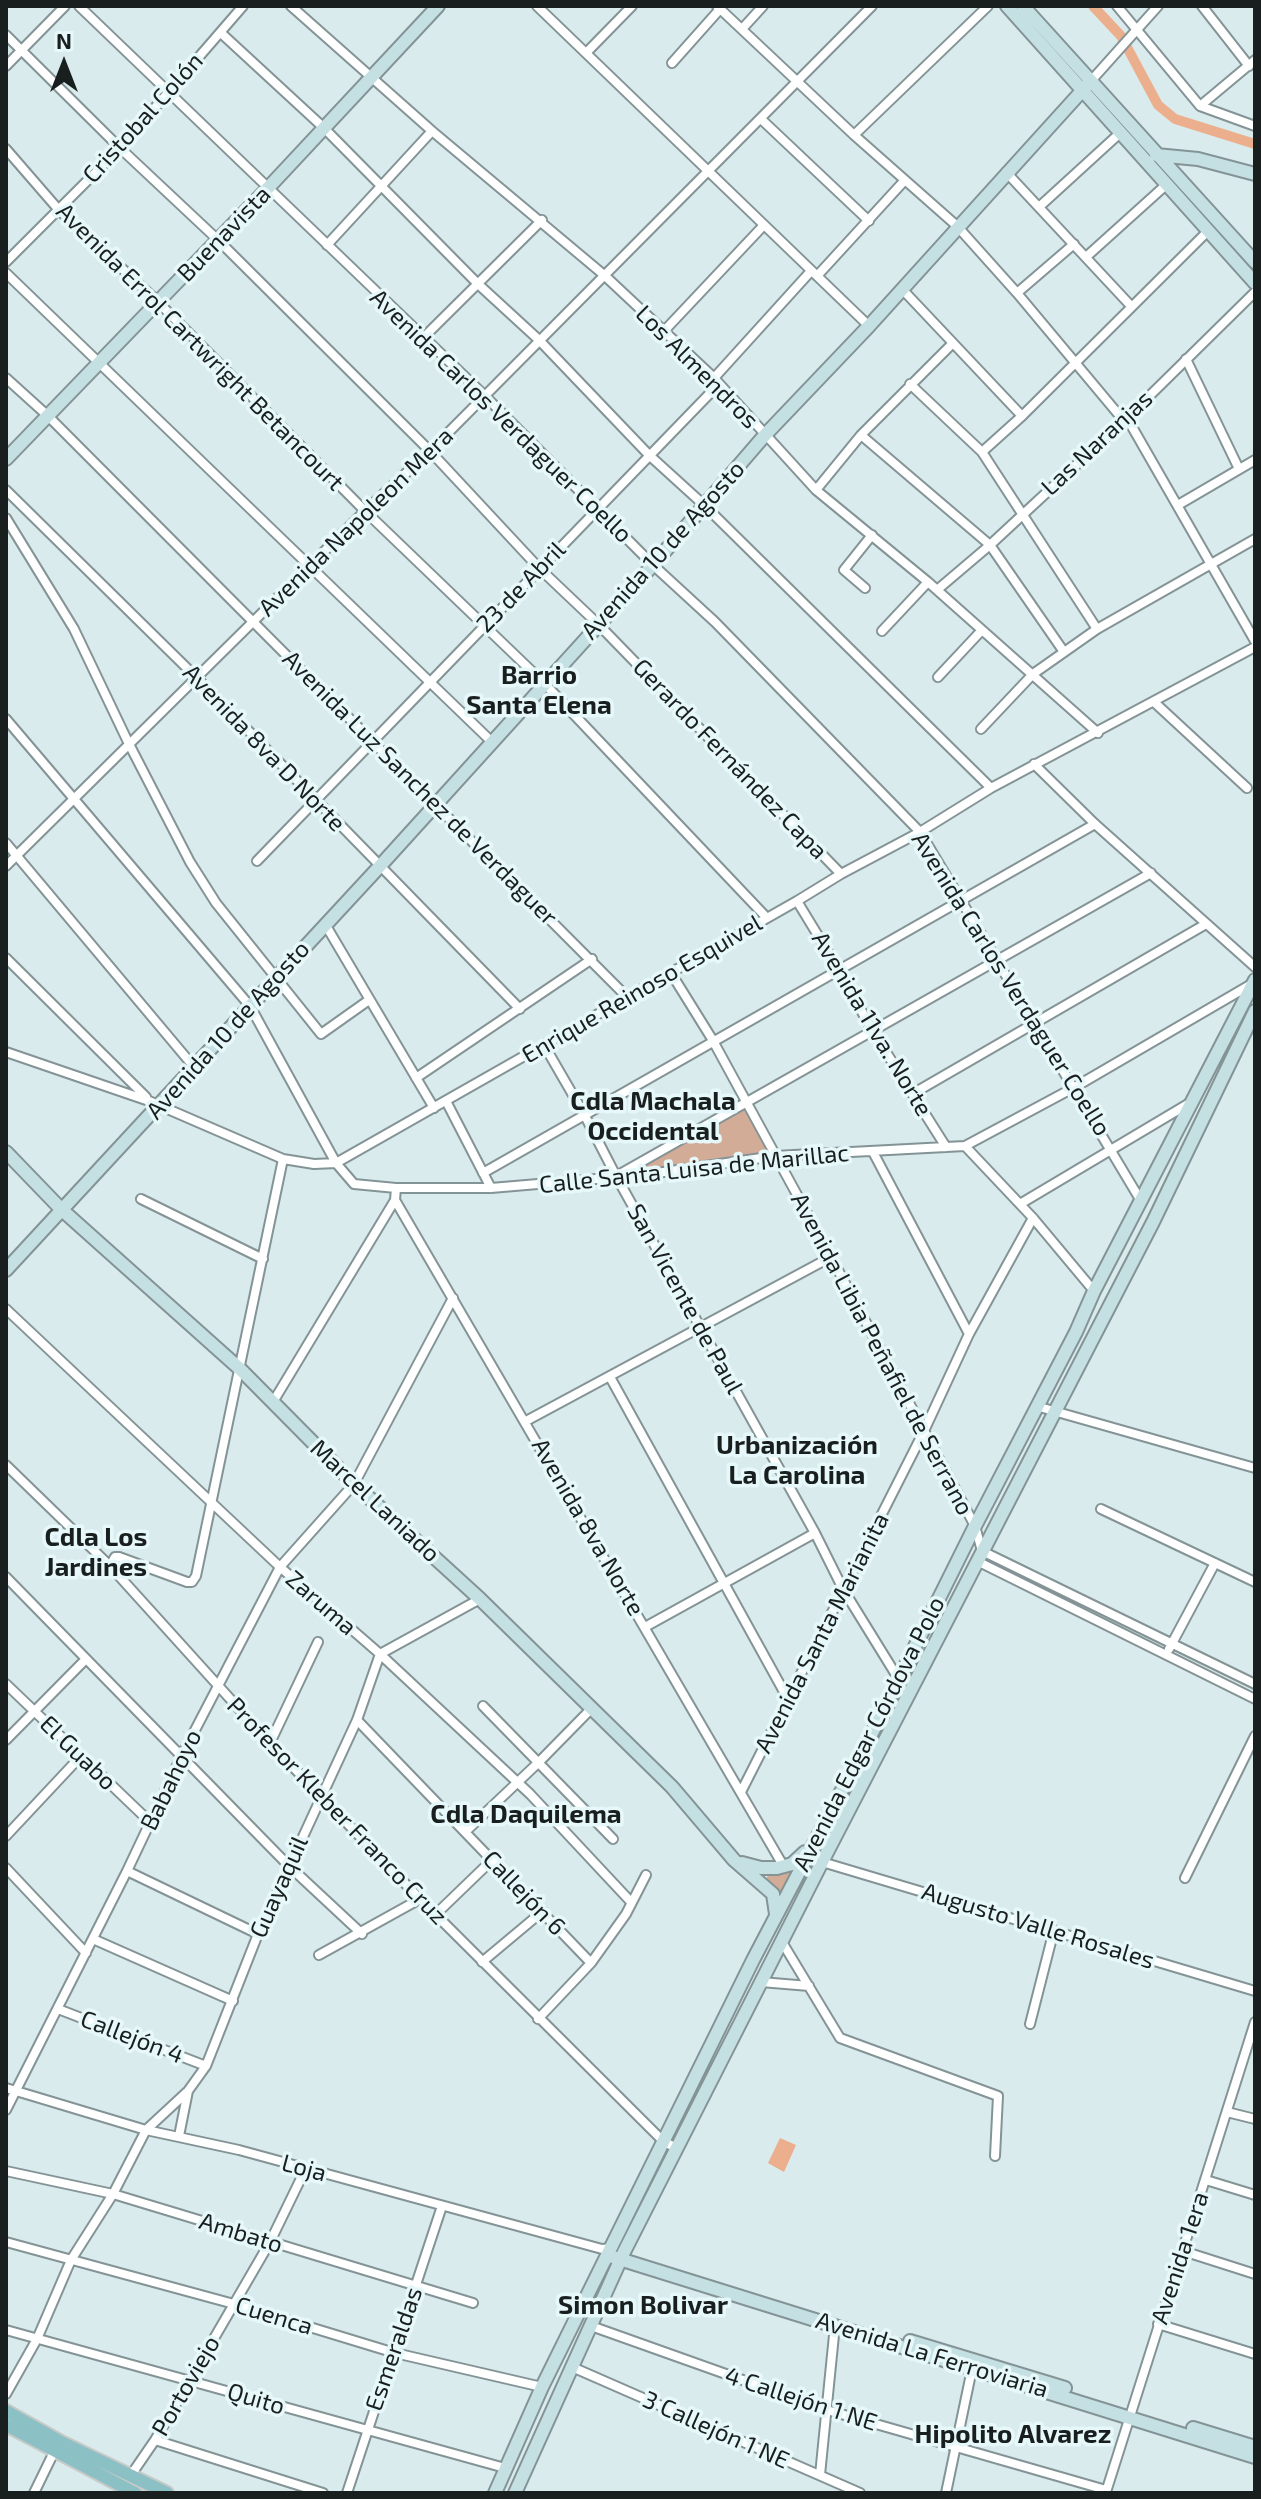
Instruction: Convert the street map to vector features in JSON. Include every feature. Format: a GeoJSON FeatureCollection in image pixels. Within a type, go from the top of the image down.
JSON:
{"type":"FeatureCollection","features":[{"type":"Feature","properties":{"kind":"main road","name":"Buenavista"},"geometry":{"type":"LineString","coordinates":[[6,459],[268,188],[438,6]]}},
{"type":"Feature","properties":{"kind":"main road"},"geometry":{"type":"LineString","coordinates":[[1007,6],[1159,155],[1255,262]]}},
{"type":"Feature","properties":{"kind":"main road"},"geometry":{"type":"LineString","coordinates":[[1023,6],[1120,133],[1255,283]]}},
{"type":"Feature","properties":{"kind":"main road","name":"Avenida 10 de Agosto"},"geometry":{"type":"LineString","coordinates":[[6,1270],[154,1103],[194,1067],[380,866],[653,565],[765,435],[869,326],[1086,86]]}},
{"type":"Feature","properties":{"kind":"main road"},"geometry":{"type":"LineString","coordinates":[[1141,153],[1213,162],[1255,174]]}},
{"type":"Feature","properties":{"kind":"main road","name":"Avenida Edgar Córdova Polo"},"geometry":{"type":"LineString","coordinates":[[515,2493],[591,2326],[614,2253],[664,2142],[753,1960],[1254,981]]}},
{"type":"Feature","properties":{"kind":"main road","name":"Avenida Edgar Córdova Polo"},"geometry":{"type":"LineString","coordinates":[[495,2493],[542,2387],[614,2253],[677,2148],[1153,1222],[1255,1011]]}},
{"type":"Feature","properties":{"kind":"main road","name":"Marcel Laniado"},"geometry":{"type":"LineString","coordinates":[[6,1152],[61,1209],[240,1369],[354,1484],[480,1599],[672,1787],[734,1860],[773,1894],[777,1917]]}},
{"type":"Feature","properties":{"kind":"main road"},"geometry":{"type":"LineString","coordinates":[[734,1860],[761,1868],[784,1867],[798,1860],[813,1844]]}},
{"type":"Feature","properties":{"kind":"main road","name":"Avenida La Ferroviaria"},"geometry":{"type":"LineString","coordinates":[[614,2253],[972,2369],[1255,2447]]}},
{"type":"Feature","properties":{"kind":"main road","name":"Avenida La Ferroviaria"},"geometry":{"type":"LineString","coordinates":[[614,2253],[1131,2412],[1255,2457]]}},
{"type":"Feature","properties":{"kind":"main road"},"geometry":{"type":"LineString","coordinates":[[6,2411],[63,2443],[167,2493]]}},
{"type":"Feature","properties":{"kind":"main road"},"geometry":{"type":"LineString","coordinates":[[6,2425],[135,2493]]}},
{"type":"Feature","properties":{"kind":"street"},"geometry":{"type":"LineString","coordinates":[[6,66],[65,6]]}},
{"type":"Feature","properties":{"kind":"street","name":"Avenida Carlos Verdaguer Coello"},"geometry":{"type":"LineString","coordinates":[[79,6],[485,396],[653,565],[715,622],[920,832],[1141,1201]]}},
{"type":"Feature","properties":{"kind":"street","name":"Cristobal Colón"},"geometry":{"type":"LineString","coordinates":[[6,262],[120,148],[243,6]]}},
{"type":"Feature","properties":{"kind":"street","name":"Los Almendros"},"geometry":{"type":"LineString","coordinates":[[291,6],[432,131],[604,275],[716,381],[816,490],[928,582],[1098,733]]}},
{"type":"Feature","properties":{"kind":"street"},"geometry":{"type":"LineString","coordinates":[[586,53],[632,6]]}},
{"type":"Feature","properties":{"kind":"street"},"geometry":{"type":"LineString","coordinates":[[742,29],[763,6]]}},
{"type":"Feature","properties":{"kind":"street","name":"Avenida Napoleon Mera"},"geometry":{"type":"LineString","coordinates":[[6,866],[128,742],[430,451],[872,6]]}},
{"type":"Feature","properties":{"kind":"street"},"geometry":{"type":"LineString","coordinates":[[854,135],[988,6]]}},
{"type":"Feature","properties":{"kind":"street"},"geometry":{"type":"LineString","coordinates":[[1117,6],[1134,34],[1200,106],[1255,126]]}},
{"type":"Feature","properties":{"kind":"street","name":"Avenida 10 de Agosto"},"geometry":{"type":"LineString","coordinates":[[1086,86],[1158,6]]}},
{"type":"Feature","properties":{"kind":"street"},"geometry":{"type":"LineString","coordinates":[[1200,106],[1252,63],[1202,6]]}},
{"type":"Feature","properties":{"kind":"street"},"geometry":{"type":"LineString","coordinates":[[672,63],[719,7],[854,135],[957,226],[1125,419],[1255,641]]}},
{"type":"Feature","properties":{"kind":"street"},"geometry":{"type":"LineString","coordinates":[[542,8],[869,326]]}},
{"type":"Feature","properties":{"kind":"street"},"geometry":{"type":"LineString","coordinates":[[221,33],[324,128],[478,284],[539,340],[649,455],[704,505],[991,788]]}},
{"type":"Feature","properties":{"kind":"street","name":"Gerardo Fernández Capa"},"geometry":{"type":"LineString","coordinates":[[6,35],[430,451],[539,568],[598,624],[841,874]]}},
{"type":"Feature","properties":{"kind":"street"},"geometry":{"type":"LineString","coordinates":[[761,119],[869,221]]}},
{"type":"Feature","properties":{"kind":"street"},"geometry":{"type":"LineString","coordinates":[[327,245],[432,131]]}},
{"type":"Feature","properties":{"kind":"street"},"geometry":{"type":"LineString","coordinates":[[1039,207],[1120,133]]}},
{"type":"Feature","properties":{"kind":"street","name":"Avenida Errol Cartwright Betancourt"},"geometry":{"type":"LineString","coordinates":[[6,149],[58,209],[158,302],[365,511],[544,683],[767,918]]}},
{"type":"Feature","properties":{"kind":"street"},"geometry":{"type":"LineString","coordinates":[[1006,172],[1131,306]]}},
{"type":"Feature","properties":{"kind":"street","name":"23 de Abril"},"geometry":{"type":"LineString","coordinates":[[257,861],[649,455],[814,273],[869,221],[905,180]]}},
{"type":"Feature","properties":{"kind":"street"},"geometry":{"type":"LineString","coordinates":[[1086,257],[1167,184]]}},
{"type":"Feature","properties":{"kind":"street"},"geometry":{"type":"LineString","coordinates":[[423,338],[542,220]]}},
{"type":"Feature","properties":{"kind":"street"},"geometry":{"type":"LineString","coordinates":[[665,330],[764,225]]}},
{"type":"Feature","properties":{"kind":"street"},"geometry":{"type":"LineString","coordinates":[[982,452],[1207,232]]}},
{"type":"Feature","properties":{"kind":"street"},"geometry":{"type":"LineString","coordinates":[[1017,293],[1074,244]]}},
{"type":"Feature","properties":{"kind":"street"},"geometry":{"type":"LineString","coordinates":[[6,273],[492,742]]}},
{"type":"Feature","properties":{"kind":"street"},"geometry":{"type":"LineString","coordinates":[[902,289],[1022,416]]}},
{"type":"Feature","properties":{"kind":"street","name":"Las Naranjas"},"geometry":{"type":"LineString","coordinates":[[937,590],[1125,419],[1255,292]]}},
{"type":"Feature","properties":{"kind":"street"},"geometry":{"type":"LineString","coordinates":[[816,490],[861,435],[953,343]]}},
{"type":"Feature","properties":{"kind":"street"},"geometry":{"type":"LineString","coordinates":[[1186,359],[1239,469]]}},
{"type":"Feature","properties":{"kind":"street","name":"Avenida Luz Sanchez de Verdaguer"},"geometry":{"type":"LineString","coordinates":[[6,378],[48,416],[628,998]]}},
{"type":"Feature","properties":{"kind":"street"},"geometry":{"type":"LineString","coordinates":[[910,384],[982,452],[1097,629]]}},
{"type":"Feature","properties":{"kind":"street"},"geometry":{"type":"LineString","coordinates":[[861,435],[990,545],[1064,652]]}},
{"type":"Feature","properties":{"kind":"street"},"geometry":{"type":"LineString","coordinates":[[1178,505],[1255,460]]}},
{"type":"Feature","properties":{"kind":"street","name":"Avenida 8va D Norte"},"geometry":{"type":"LineString","coordinates":[[6,490],[196,677],[520,1009]]}},
{"type":"Feature","properties":{"kind":"street"},"geometry":{"type":"LineString","coordinates":[[6,518],[74,629],[128,742],[209,893],[321,1034],[369,1000]]}},
{"type":"Feature","properties":{"kind":"street"},"geometry":{"type":"LineString","coordinates":[[865,588],[844,570],[872,535]]}},
{"type":"Feature","properties":{"kind":"street"},"geometry":{"type":"LineString","coordinates":[[981,729],[1033,674],[1097,629],[1255,539]]}},
{"type":"Feature","properties":{"kind":"street"},"geometry":{"type":"LineString","coordinates":[[882,631],[928,582]]}},
{"type":"Feature","properties":{"kind":"street"},"geometry":{"type":"LineString","coordinates":[[938,677],[982,630]]}},
{"type":"Feature","properties":{"kind":"street","name":"Enrique Reinoso Esquivel"},"geometry":{"type":"LineString","coordinates":[[336,1163],[841,874],[920,832],[991,788],[1255,647]]}},
{"type":"Feature","properties":{"kind":"street"},"geometry":{"type":"LineString","coordinates":[[1154,702],[1247,788]]}},
{"type":"Feature","properties":{"kind":"street"},"geometry":{"type":"LineString","coordinates":[[6,719],[250,1006],[336,1163],[314,1164],[283,1159],[154,1103],[6,1052]]}},
{"type":"Feature","properties":{"kind":"street"},"geometry":{"type":"LineString","coordinates":[[1034,764],[1095,824],[1255,967]]}},
{"type":"Feature","properties":{"kind":"street"},"geometry":{"type":"LineString","coordinates":[[483,1173],[712,1039],[1095,824]]}},
{"type":"Feature","properties":{"kind":"street"},"geometry":{"type":"LineString","coordinates":[[6,843],[194,1067]]}},
{"type":"Feature","properties":{"kind":"street"},"geometry":{"type":"LineString","coordinates":[[616,1176],[1151,873]]}},
{"type":"Feature","properties":{"kind":"street","name":"Avenida 11va. Norte"},"geometry":{"type":"LineString","coordinates":[[797,901],[872,1030],[946,1147]]}},
{"type":"Feature","properties":{"kind":"street"},"geometry":{"type":"LineString","coordinates":[[324,924],[434,1108]]}},
{"type":"Feature","properties":{"kind":"street"},"geometry":{"type":"LineString","coordinates":[[914,1093],[1206,924]]}},
{"type":"Feature","properties":{"kind":"street"},"geometry":{"type":"LineString","coordinates":[[6,958],[154,1103]]}},
{"type":"Feature","properties":{"kind":"street"},"geometry":{"type":"LineString","coordinates":[[416,1078],[592,959]]}},
{"type":"Feature","properties":{"kind":"street","name":"Avenida Libia Peñafiel de Serrano"},"geometry":{"type":"LineString","coordinates":[[671,973],[712,1039],[975,1526],[979,1556]]}},
{"type":"Feature","properties":{"kind":"street"},"geometry":{"type":"LineString","coordinates":[[1094,1291],[1033,1218],[965,1146],[1075,1087],[1254,981]]}},
{"type":"Feature","properties":{"kind":"street","name":"San Vicente de Paul"},"geometry":{"type":"LineString","coordinates":[[544,1045],[815,1533],[843,1589],[898,1678]]}},
{"type":"Feature","properties":{"kind":"street"},"geometry":{"type":"LineString","coordinates":[[446,1101],[491,1188]]}},
{"type":"Feature","properties":{"kind":"street"},"geometry":{"type":"LineString","coordinates":[[1020,1204],[1189,1104]]}},
{"type":"Feature","properties":{"kind":"street","name":"Calle Santa Luisa de Marillac"},"geometry":{"type":"LineString","coordinates":[[336,1163],[354,1184],[396,1188],[491,1188],[775,1156],[965,1146]]}},
{"type":"Feature","properties":{"kind":"street"},"geometry":{"type":"LineString","coordinates":[[873,1152],[969,1334]]}},
{"type":"Feature","properties":{"kind":"street"},"geometry":{"type":"LineString","coordinates":[[110,1566],[115,1557],[119,1557],[187,1582],[192,1582],[196,1576],[283,1159]]}},
{"type":"Feature","properties":{"kind":"street"},"geometry":{"type":"LineString","coordinates":[[273,1402],[395,1200],[396,1188]]}},
{"type":"Feature","properties":{"kind":"street"},"geometry":{"type":"LineString","coordinates":[[141,1199],[263,1259]]}},
{"type":"Feature","properties":{"kind":"street","name":"Avenida 8va Norte"},"geometry":{"type":"LineString","coordinates":[[395,1200],[784,1867]]}},
{"type":"Feature","properties":{"kind":"street","name":"Avenida Santa Marianita"},"geometry":{"type":"LineString","coordinates":[[741,1792],[924,1431],[969,1334],[1033,1218]]}},
{"type":"Feature","properties":{"kind":"street"},"geometry":{"type":"LineString","coordinates":[[526,1421],[831,1257]]}},
{"type":"Feature","properties":{"kind":"street","name":"Babahoyo"},"geometry":{"type":"LineString","coordinates":[[6,2110],[181,1757],[280,1567],[354,1484],[453,1298]]}},
{"type":"Feature","properties":{"kind":"street","name":"Zaruma"},"geometry":{"type":"LineString","coordinates":[[6,1309],[280,1567],[380,1654],[517,1783],[631,1902]]}},
{"type":"Feature","properties":{"kind":"street"},"geometry":{"type":"LineString","coordinates":[[610,1377],[788,1699]]}},
{"type":"Feature","properties":{"kind":"street"},"geometry":{"type":"LineString","coordinates":[[1036,1406],[1255,1468]]}},
{"type":"Feature","properties":{"kind":"street","name":"Profesor Kleber Franco Cruz"},"geometry":{"type":"LineString","coordinates":[[6,1465],[110,1566],[319,1796],[435,1915],[664,2142],[677,2148]]}},
{"type":"Feature","properties":{"kind":"street"},"geometry":{"type":"LineString","coordinates":[[1101,1509],[1255,1582]]}},
{"type":"Feature","properties":{"kind":"street"},"geometry":{"type":"LineString","coordinates":[[645,1627],[815,1533]]}},
{"type":"Feature","properties":{"kind":"street"},"geometry":{"type":"LineString","coordinates":[[979,1556],[1255,1684]]}},
{"type":"Feature","properties":{"kind":"street"},"geometry":{"type":"LineString","coordinates":[[979,1556],[1165,1656],[1255,1699]]}},
{"type":"Feature","properties":{"kind":"street"},"geometry":{"type":"LineString","coordinates":[[1165,1656],[1215,1563]]}},
{"type":"Feature","properties":{"kind":"street"},"geometry":{"type":"LineString","coordinates":[[6,1577],[288,1865],[362,1934]]}},
{"type":"Feature","properties":{"kind":"street"},"geometry":{"type":"LineString","coordinates":[[380,1654],[480,1599]]}},
{"type":"Feature","properties":{"kind":"street"},"geometry":{"type":"LineString","coordinates":[[270,1743],[318,1642]]}},
{"type":"Feature","properties":{"kind":"street","name":"Guayaquil"},"geometry":{"type":"LineString","coordinates":[[6,2394],[37,2339],[71,2260],[113,2194],[146,2130],[188,2091],[206,2066],[288,1865],[357,1720],[380,1654]]}},
{"type":"Feature","properties":{"kind":"street"},"geometry":{"type":"LineString","coordinates":[[6,1740],[85,1660]]}},
{"type":"Feature","properties":{"kind":"street","name":"El Guabo"},"geometry":{"type":"LineString","coordinates":[[6,1684],[150,1822]]}},
{"type":"Feature","properties":{"kind":"street"},"geometry":{"type":"LineString","coordinates":[[483,1706],[613,1839]]}},
{"type":"Feature","properties":{"kind":"street"},"geometry":{"type":"LineString","coordinates":[[465,1832],[591,1709]]}},
{"type":"Feature","properties":{"kind":"street","name":"Callejón 6"},"geometry":{"type":"LineString","coordinates":[[357,1720],[591,1963]]}},
{"type":"Feature","properties":{"kind":"street"},"geometry":{"type":"LineString","coordinates":[[1185,1878],[1255,1736]]}},
{"type":"Feature","properties":{"kind":"street"},"geometry":{"type":"LineString","coordinates":[[6,1836],[80,1757]]}},
{"type":"Feature","properties":{"kind":"street"},"geometry":{"type":"LineString","coordinates":[[435,1915],[492,1860]]}},
{"type":"Feature","properties":{"kind":"street","name":"Augusto Valle Rosales"},"geometry":{"type":"LineString","coordinates":[[822,1862],[1255,1991]]}},
{"type":"Feature","properties":{"kind":"street"},"geometry":{"type":"LineString","coordinates":[[6,1868],[86,1953]]}},
{"type":"Feature","properties":{"kind":"street"},"geometry":{"type":"LineString","coordinates":[[127,1871],[258,1934]]}},
{"type":"Feature","properties":{"kind":"street"},"geometry":{"type":"LineString","coordinates":[[538,2019],[591,1963],[626,1914],[646,1875]]}},
{"type":"Feature","properties":{"kind":"street"},"geometry":{"type":"LineString","coordinates":[[319,1955],[362,1934],[420,1899]]}},
{"type":"Feature","properties":{"kind":"street"},"geometry":{"type":"LineString","coordinates":[[482,1962],[543,1911]]}},
{"type":"Feature","properties":{"kind":"street"},"geometry":{"type":"LineString","coordinates":[[1030,2024],[1054,1930]]}},
{"type":"Feature","properties":{"kind":"street"},"geometry":{"type":"LineString","coordinates":[[93,1939],[233,2001]]}},
{"type":"Feature","properties":{"kind":"street"},"geometry":{"type":"LineString","coordinates":[[782,1942],[840,2038],[998,2096],[995,2156]]}},
{"type":"Feature","properties":{"kind":"street"},"geometry":{"type":"LineString","coordinates":[[761,1982],[809,1986]]}},
{"type":"Feature","properties":{"kind":"street","name":"Callejón 4"},"geometry":{"type":"LineString","coordinates":[[58,2009],[206,2066]]}},
{"type":"Feature","properties":{"kind":"street","name":"Avenida 1era"},"geometry":{"type":"LineString","coordinates":[[1106,2491],[1227,2112],[1252,2045],[1255,2022]]}},
{"type":"Feature","properties":{"kind":"street","name":"Loja"},"geometry":{"type":"LineString","coordinates":[[6,2088],[146,2130],[306,2168],[614,2253]]}},
{"type":"Feature","properties":{"kind":"street","name":"Guayaquil"},"geometry":{"type":"LineString","coordinates":[[179,2136],[188,2091]]}},
{"type":"Feature","properties":{"kind":"street"},"geometry":{"type":"LineString","coordinates":[[1227,2112],[1255,2119]]}},
{"type":"Feature","properties":{"kind":"street","name":"Portoviejo"},"geometry":{"type":"LineString","coordinates":[[131,2475],[155,2440],[270,2242],[306,2168]]}},
{"type":"Feature","properties":{"kind":"street","name":"Ambato"},"geometry":{"type":"LineString","coordinates":[[6,2171],[113,2194],[473,2303]]}},
{"type":"Feature","properties":{"kind":"street"},"geometry":{"type":"LineString","coordinates":[[1206,2180],[1255,2195]]}},
{"type":"Feature","properties":{"kind":"street","name":"Esmeraldas"},"geometry":{"type":"LineString","coordinates":[[347,2493],[442,2206]]}},
{"type":"Feature","properties":{"kind":"street","name":"Cuenca"},"geometry":{"type":"LineString","coordinates":[[6,2242],[234,2304],[395,2353],[542,2387]]}},
{"type":"Feature","properties":{"kind":"street"},"geometry":{"type":"LineString","coordinates":[[1183,2251],[1255,2274]]}},
{"type":"Feature","properties":{"kind":"street"},"geometry":{"type":"LineString","coordinates":[[1158,2324],[1255,2354]]}},
{"type":"Feature","properties":{"kind":"street"},"geometry":{"type":"LineString","coordinates":[[820,2475],[835,2325]]}},
{"type":"Feature","properties":{"kind":"street","name":"4 Callejón 1 NE"},"geometry":{"type":"LineString","coordinates":[[591,2326],[827,2410],[1106,2491]]}},
{"type":"Feature","properties":{"kind":"street","name":"Quito"},"geometry":{"type":"LineString","coordinates":[[6,2330],[505,2468]]}},
{"type":"Feature","properties":{"kind":"street","name":"3 Callejón 1 NE"},"geometry":{"type":"LineString","coordinates":[[572,2367],[860,2493]]}},
{"type":"Feature","properties":{"kind":"street"},"geometry":{"type":"LineString","coordinates":[[946,2493],[972,2369]]}},
{"type":"Feature","properties":{"kind":"street"},"geometry":{"type":"LineString","coordinates":[[155,2440],[323,2493]]}},
{"type":"Feature","properties":{"kind":"street"},"geometry":{"type":"LineString","coordinates":[[34,2493],[54,2452]]}},
{"type":"Feature","properties":{"kind":"shaded area"},"geometry":{"type":"Polygon","coordinates":[[[749,1104],[781,1161],[621,1177],[749,1104]]]}},
{"type":"Feature","properties":{"kind":"shaded area"},"geometry":{"type":"Polygon","coordinates":[[[797,1870],[781,1902],[766,1880],[768,1875],[797,1870]]]}},
{"type":"Feature","properties":{"kind":"shaded area"},"geometry":{"type":"Polygon","coordinates":[[[780,2138],[796,2145],[784,2172],[768,2163],[780,2138]]]}},
{"type":"Feature","properties":{"kind":"waterway"},"geometry":{"type":"LineString","coordinates":[[1093,6],[1121,36],[1158,105],[1175,119],[1255,144]]}},
{"type":"Feature","properties":{"kind":"district","name":"Barrio Santa Elena"},"geometry":{"type":"Point","coordinates":[539,690]}},
{"type":"Feature","properties":{"kind":"district","name":"Cdla Machala Occidental"},"geometry":{"type":"Point","coordinates":[653,1116]}},
{"type":"Feature","properties":{"kind":"district","name":"Urbanización La Carolina"},"geometry":{"type":"Point","coordinates":[797,1460]}},
{"type":"Feature","properties":{"kind":"district","name":"Cdla Los Jardines"},"geometry":{"type":"Point","coordinates":[96,1552]}},
{"type":"Feature","properties":{"kind":"district","name":"Cdla Daquilema"},"geometry":{"type":"Point","coordinates":[526,1814]}},
{"type":"Feature","properties":{"kind":"district","name":"Simon Bolivar"},"geometry":{"type":"Point","coordinates":[643,2305]}},
{"type":"Feature","properties":{"kind":"district","name":"Hipolito Alvarez"},"geometry":{"type":"Point","coordinates":[1013,2434]}}]}
